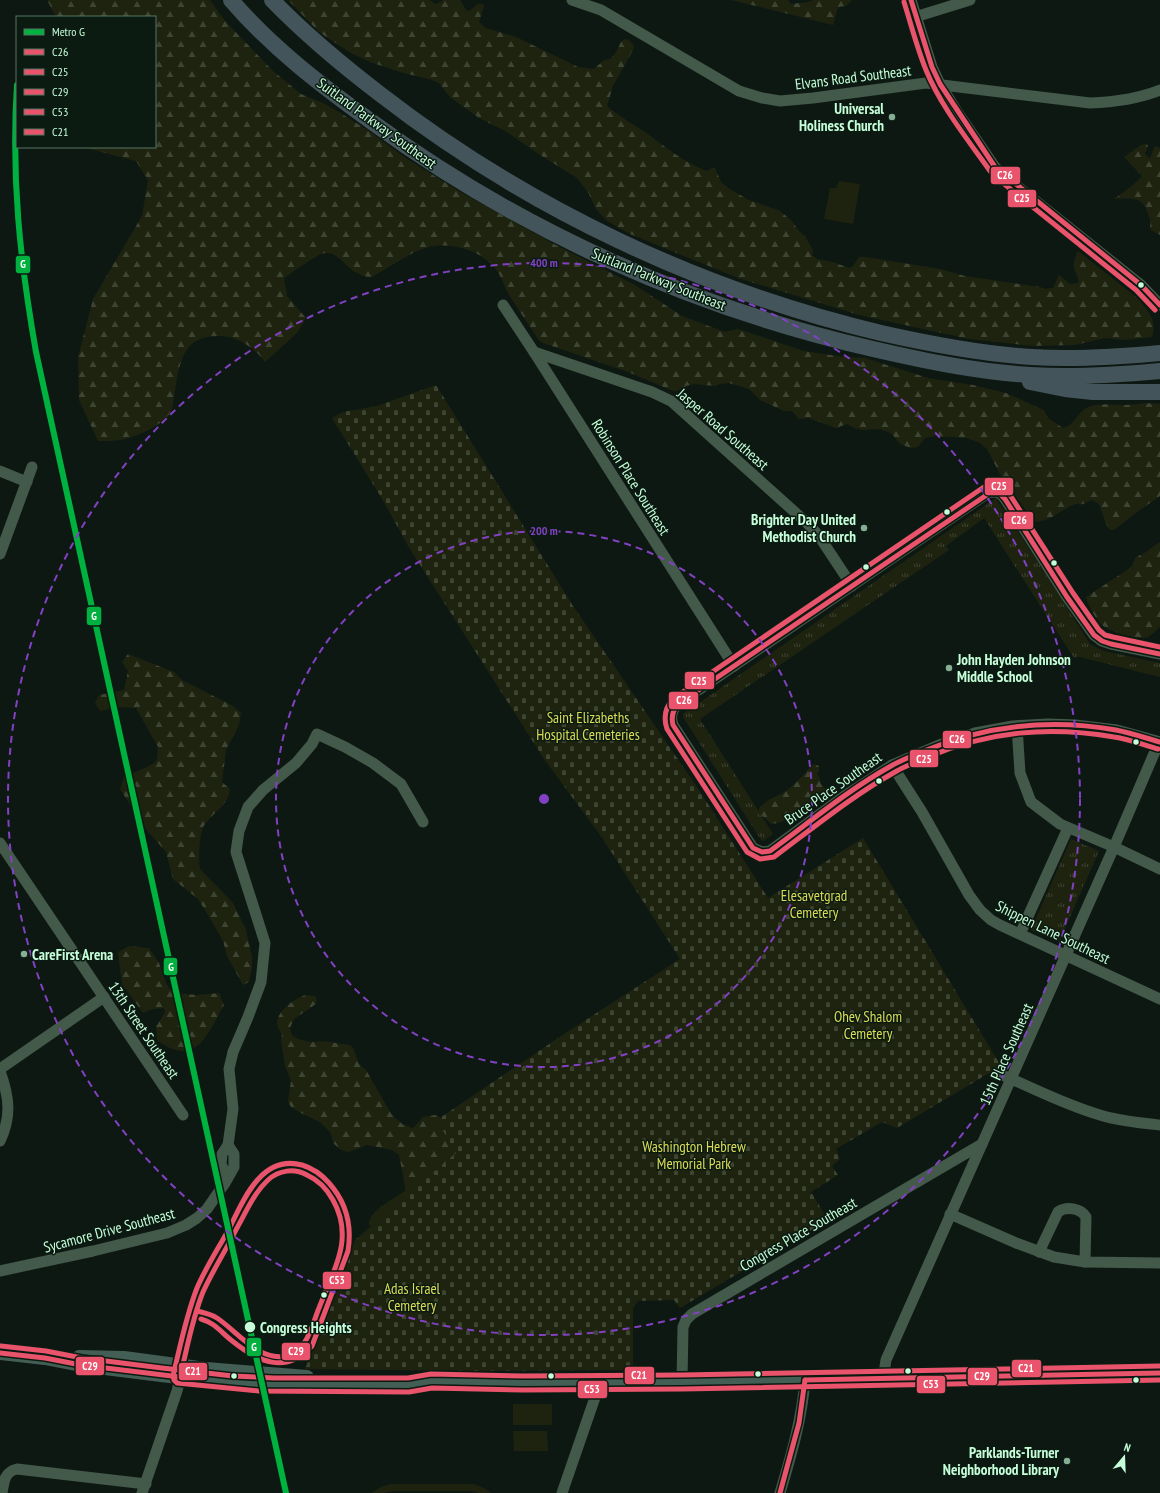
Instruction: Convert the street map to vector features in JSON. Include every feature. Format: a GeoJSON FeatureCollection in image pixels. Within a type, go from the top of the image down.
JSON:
{"type":"FeatureCollection","features":[{"type":"Feature","properties":{"kind":"highway","name":"Suitland Parkway Southeast"},"geometry":{"type":"LineString","coordinates":[[231,0],[261,31],[302,68],[375,124],[463,183],[550,232],[650,278],[734,310],[841,342],[909,357],[976,369],[1049,376],[1106,375],[1160,371]]}},
{"type":"Feature","properties":{"kind":"highway","name":"Suitland Parkway Southeast"},"geometry":{"type":"LineString","coordinates":[[272,0],[309,36],[346,68],[406,114],[463,153],[529,194],[579,221],[631,246],[713,281],[772,302],[834,321],[895,336],[956,348],[1041,358],[1109,357],[1160,353]]}},
{"type":"Feature","properties":{"kind":"highway"},"geometry":{"type":"LineString","coordinates":[[976,369],[1032,383],[1065,389],[1106,393],[1160,392]]}},
{"type":"Feature","properties":{"kind":"main road"},"geometry":{"type":"LineString","coordinates":[[0,1353],[45,1358],[81,1365],[182,1372],[237,1383],[274,1385],[409,1385],[431,1381],[600,1383],[682,1382],[1160,1373]]}},
{"type":"Feature","properties":{"kind":"street","name":"Elvans Road Southeast"},"geometry":{"type":"LineString","coordinates":[[572,0],[601,10],[739,91],[762,98],[780,101],[926,83],[1090,103],[1131,99],[1160,90]]}},
{"type":"Feature","properties":{"kind":"street"},"geometry":{"type":"LineString","coordinates":[[911,0],[915,17],[932,67],[940,84],[956,110],[998,170],[1138,282],[1160,305]]}},
{"type":"Feature","properties":{"kind":"street"},"geometry":{"type":"LineString","coordinates":[[915,17],[970,0]]}},
{"type":"Feature","properties":{"kind":"street","name":"Robinson Place Southeast"},"geometry":{"type":"LineString","coordinates":[[502,306],[534,352],[734,666]]}},
{"type":"Feature","properties":{"kind":"street","name":"Jasper Road Southeast"},"geometry":{"type":"LineString","coordinates":[[534,352],[652,392],[671,401],[809,525],[819,536],[852,586]]}},
{"type":"Feature","properties":{"kind":"street"},"geometry":{"type":"LineString","coordinates":[[0,554],[32,467]]}},
{"type":"Feature","properties":{"kind":"street"},"geometry":{"type":"LineString","coordinates":[[0,471],[27,482]]}},
{"type":"Feature","properties":{"kind":"street"},"geometry":{"type":"LineString","coordinates":[[734,666],[988,493],[995,492],[998,492],[1005,499],[1086,626],[1094,635],[1102,641],[1111,644],[1160,654]]}},
{"type":"Feature","properties":{"kind":"street","name":"Bruce Place Southeast"},"geometry":{"type":"LineString","coordinates":[[734,666],[678,704],[672,714],[672,720],[673,724],[728,811],[753,848],[760,852],[770,851],[846,795],[892,765],[955,739],[994,729],[1060,724],[1101,727],[1130,733],[1159,742]]}},
{"type":"Feature","properties":{"kind":"street"},"geometry":{"type":"LineString","coordinates":[[1018,726],[1020,773],[1031,802],[1047,816],[1068,828],[1114,847],[1160,869]]}},
{"type":"Feature","properties":{"kind":"street","name":"Sycamore Drive Southeast"},"geometry":{"type":"LineString","coordinates":[[0,1271],[167,1233],[186,1225],[197,1218],[207,1209],[225,1183],[227,1177],[221,1164],[222,1154],[228,1145],[233,1109],[229,1070],[232,1052],[248,1017],[261,982],[265,943],[236,852],[239,831],[248,807],[263,790],[296,763],[312,744],[318,734],[373,763],[401,784],[423,822]]}},
{"type":"Feature","properties":{"kind":"street","name":"15th Place Southeast"},"geometry":{"type":"LineString","coordinates":[[883,1379],[886,1360],[1066,956],[1159,742]]}},
{"type":"Feature","properties":{"kind":"street","name":"Shippen Lane Southeast"},"geometry":{"type":"LineString","coordinates":[[892,765],[922,812],[969,896],[980,910],[991,920],[1160,999]]}},
{"type":"Feature","properties":{"kind":"street"},"geometry":{"type":"LineString","coordinates":[[1020,934],[1068,828]]}},
{"type":"Feature","properties":{"kind":"street","name":"13th Street Southeast"},"geometry":{"type":"LineString","coordinates":[[0,843],[183,1115]]}},
{"type":"Feature","properties":{"kind":"street"},"geometry":{"type":"LineString","coordinates":[[0,1141],[6,1126],[8,1101],[0,1070],[104,997]]}},
{"type":"Feature","properties":{"kind":"street"},"geometry":{"type":"LineString","coordinates":[[1000,1074],[1056,1099],[1101,1116],[1160,1125]]}},
{"type":"Feature","properties":{"kind":"street","name":"Congress Place Southeast"},"geometry":{"type":"LineString","coordinates":[[682,1382],[683,1327],[686,1320],[692,1314],[982,1144]]}},
{"type":"Feature","properties":{"kind":"street"},"geometry":{"type":"LineString","coordinates":[[1039,1252],[1058,1212],[1062,1209],[1068,1208],[1082,1212],[1086,1217],[1085,1262]]}},
{"type":"Feature","properties":{"kind":"street"},"geometry":{"type":"LineString","coordinates":[[950,1214],[1054,1257],[1085,1262],[1160,1263]]}},
{"type":"Feature","properties":{"kind":"street"},"geometry":{"type":"LineString","coordinates":[[2,1493],[5,1477],[8,1472],[17,1469],[144,1488],[177,1392],[182,1372]]}},
{"type":"Feature","properties":{"kind":"street"},"geometry":{"type":"LineString","coordinates":[[780,1493],[794,1447],[803,1403],[805,1380]]}},
{"type":"Feature","properties":{"kind":"street"},"geometry":{"type":"LineString","coordinates":[[562,1493],[600,1383]]}},
{"type":"Feature","properties":{"kind":"green space"},"geometry":{"type":"Polygon","coordinates":[[[47,0],[210,0],[225,21],[273,71],[301,94],[323,103],[339,112],[372,133],[404,157],[462,193],[554,244],[635,285],[682,316],[725,332],[738,329],[804,351],[844,357],[865,358],[928,378],[973,385],[1006,393],[1044,410],[1048,418],[1063,428],[1070,425],[1083,410],[1095,405],[1160,404],[1160,496],[1114,530],[1110,530],[1108,527],[1099,504],[1092,500],[1083,504],[1071,506],[1043,521],[1032,520],[1003,480],[987,449],[980,443],[967,438],[935,436],[925,438],[918,447],[911,448],[900,444],[892,434],[880,429],[863,430],[854,428],[847,424],[836,428],[808,418],[799,419],[792,411],[784,411],[760,400],[749,389],[729,383],[715,386],[694,384],[677,391],[673,391],[628,372],[543,343],[538,339],[515,304],[498,272],[493,266],[478,254],[459,247],[449,246],[429,247],[420,250],[372,277],[363,276],[355,272],[340,258],[331,254],[326,253],[317,256],[284,278],[287,296],[306,318],[297,333],[265,362],[252,348],[240,341],[228,337],[208,337],[198,340],[190,345],[181,362],[172,409],[166,418],[154,427],[133,437],[98,441],[79,400],[78,357],[93,299],[142,216],[148,180],[136,161],[90,148],[156,148],[156,16],[55,16],[47,0]]]}},
{"type":"Feature","properties":{"kind":"green space"},"geometry":{"type":"Polygon","coordinates":[[[288,0],[430,0],[435,4],[443,0],[460,0],[467,11],[478,4],[483,4],[484,6],[479,22],[486,28],[516,37],[578,67],[594,69],[604,60],[610,59],[615,54],[624,39],[629,40],[634,46],[633,50],[613,86],[607,106],[691,164],[707,171],[715,168],[721,182],[728,188],[749,200],[780,211],[791,220],[799,231],[805,236],[813,250],[812,255],[817,259],[833,262],[849,268],[853,266],[859,257],[866,257],[940,269],[965,276],[1045,289],[1053,288],[1059,275],[1070,284],[1078,283],[1074,265],[1078,251],[1144,305],[1152,320],[1152,337],[1126,340],[1105,338],[1075,345],[1033,346],[969,339],[859,315],[738,278],[630,234],[607,221],[596,209],[588,192],[577,178],[507,132],[479,118],[450,97],[439,83],[370,62],[349,52],[319,32],[288,0]]]}},
{"type":"Feature","properties":{"kind":"green space"},"geometry":{"type":"Polygon","coordinates":[[[731,0],[788,0],[791,4],[814,0],[852,0],[846,6],[838,7],[833,25],[731,0]]]}},
{"type":"Feature","properties":{"kind":"green space"},"geometry":{"type":"Polygon","coordinates":[[[1141,145],[1148,145],[1145,154],[1150,158],[1155,146],[1160,148],[1160,235],[1151,230],[1148,212],[1142,203],[1138,200],[1128,198],[1114,199],[1132,186],[1142,176],[1124,157],[1141,145]]]}},
{"type":"Feature","properties":{"kind":"green space"},"geometry":{"type":"Polygon","coordinates":[[[839,181],[860,184],[853,224],[824,219],[830,188],[836,188],[839,181]]]}},
{"type":"Feature","properties":{"kind":"green space"},"geometry":{"type":"Polygon","coordinates":[[[436,385],[573,606],[701,793],[768,898],[863,838],[1001,1066],[897,1128],[882,1122],[836,1149],[840,1159],[832,1166],[838,1175],[811,1192],[828,1220],[680,1308],[674,1300],[638,1301],[633,1308],[633,1370],[476,1371],[305,1369],[355,1240],[456,1153],[437,1120],[561,1036],[680,959],[603,839],[544,759],[408,546],[384,502],[332,418],[343,412],[377,406],[436,385]]]}},
{"type":"Feature","properties":{"kind":"green space"},"geometry":{"type":"Polygon","coordinates":[[[996,498],[1090,644],[1104,651],[1160,663],[1160,677],[1080,657],[1074,658],[984,518],[946,546],[949,550],[700,719],[773,834],[763,841],[761,840],[683,717],[683,714],[996,498]]]}},
{"type":"Feature","properties":{"kind":"green space"},"geometry":{"type":"Polygon","coordinates":[[[1160,542],[1160,627],[1148,637],[1138,638],[1123,635],[1104,627],[1094,615],[1086,597],[1124,572],[1132,566],[1135,558],[1160,542]]]}},
{"type":"Feature","properties":{"kind":"green space"},"geometry":{"type":"Polygon","coordinates":[[[128,654],[174,672],[182,680],[233,706],[241,713],[239,725],[226,750],[222,782],[230,789],[229,794],[224,804],[203,828],[200,839],[199,859],[200,869],[233,903],[246,930],[252,957],[252,968],[249,982],[243,985],[227,956],[223,941],[198,899],[173,879],[166,852],[144,827],[120,789],[124,777],[154,763],[157,759],[158,747],[136,708],[118,707],[100,711],[95,703],[99,695],[124,690],[128,671],[122,662],[128,654]]]}},
{"type":"Feature","properties":{"kind":"green space"},"geometry":{"type":"Polygon","coordinates":[[[814,764],[819,766],[819,771],[817,774],[821,784],[828,792],[820,800],[805,809],[783,821],[771,824],[758,811],[768,800],[782,794],[790,788],[814,764]]]}},
{"type":"Feature","properties":{"kind":"green space"},"geometry":{"type":"Polygon","coordinates":[[[1071,839],[1099,851],[1059,942],[1031,930],[1071,839]]]}},
{"type":"Feature","properties":{"kind":"green space"},"geometry":{"type":"Polygon","coordinates":[[[129,946],[149,948],[159,963],[167,985],[173,993],[197,995],[219,993],[224,1005],[206,1037],[199,1045],[191,1050],[182,1051],[170,1048],[157,1040],[156,1027],[165,1012],[164,1008],[153,1009],[143,1013],[122,984],[118,952],[129,946]]]}},
{"type":"Feature","properties":{"kind":"green space"},"geometry":{"type":"Polygon","coordinates":[[[306,995],[315,996],[317,1000],[316,1004],[294,1019],[290,1028],[292,1035],[298,1039],[310,1042],[323,1041],[350,1045],[353,1048],[359,1064],[366,1070],[392,1115],[402,1124],[413,1128],[423,1117],[435,1115],[444,1119],[463,1149],[372,1227],[369,1225],[372,1215],[382,1206],[405,1191],[399,1155],[392,1150],[367,1145],[349,1152],[341,1150],[334,1144],[330,1132],[320,1122],[291,1107],[288,1102],[291,1081],[285,1066],[281,1040],[282,1035],[277,1023],[280,1014],[287,1006],[306,995]]]}},
{"type":"Feature","properties":{"kind":"green space"},"geometry":{"type":"Polygon","coordinates":[[[513,1404],[552,1404],[552,1425],[513,1425],[513,1404]]]}},
{"type":"Feature","properties":{"kind":"green space"},"geometry":{"type":"Polygon","coordinates":[[[513,1431],[547,1431],[548,1451],[514,1451],[513,1431]]]}},
{"type":"Feature","properties":{"kind":"green space"},"geometry":{"type":"Polygon","coordinates":[[[390,1484],[474,1484],[491,1493],[471,1491],[394,1491],[371,1493],[390,1484]]]}},
{"type":"Feature","properties":{"kind":"metro line","name":"G"},"geometry":{"type":"LineString","coordinates":[[16,102],[15,153],[18,219],[25,285],[36,352],[286,1493]]}},
{"type":"Feature","properties":{"kind":"transit line","name":"C26"},"geometry":{"type":"LineString","coordinates":[[911,0],[932,67],[940,84],[995,167],[1141,285],[1160,305]]}},
{"type":"Feature","properties":{"kind":"transit line","name":"C25"},"geometry":{"type":"LineString","coordinates":[[904,2],[920,53],[932,83],[955,122],[990,171],[1136,290],[1155,310]]}},
{"type":"Feature","properties":{"kind":"transit line","name":"C25"},"geometry":{"type":"LineString","coordinates":[[1158,749],[1120,738],[1066,732],[1020,733],[974,741],[928,757],[879,781],[774,857],[760,859],[747,852],[667,729],[665,716],[667,709],[674,698],[984,487],[992,485],[1002,487],[1010,495],[1073,593],[1099,630],[1105,635],[1160,647]]}},
{"type":"Feature","properties":{"kind":"transit line","name":"C26"},"geometry":{"type":"LineString","coordinates":[[1160,654],[1111,644],[1102,641],[1094,635],[1067,597],[1005,499],[999,493],[991,492],[678,704],[672,714],[673,725],[753,848],[762,852],[770,851],[875,775],[924,751],[971,735],[1018,726],[1067,725],[1091,726],[1116,730],[1160,742]]}},
{"type":"Feature","properties":{"kind":"transit line","name":"C53"},"geometry":{"type":"LineString","coordinates":[[201,1319],[214,1325],[241,1348],[262,1359],[272,1362],[282,1363],[292,1360],[302,1355],[312,1346],[348,1251],[348,1224],[344,1206],[335,1190],[326,1180],[317,1172],[306,1166],[288,1163],[275,1166],[255,1182],[204,1273],[193,1299],[173,1376],[177,1383],[259,1391],[409,1392],[432,1388],[524,1390],[682,1389],[1160,1380]]}},
{"type":"Feature","properties":{"kind":"transit line","name":"C29"},"geometry":{"type":"LineString","coordinates":[[180,1377],[193,1323],[203,1292],[254,1197],[268,1180],[277,1174],[287,1171],[297,1171],[315,1179],[322,1185],[331,1196],[339,1214],[342,1228],[342,1242],[340,1255],[311,1330],[304,1344],[293,1353],[286,1356],[276,1357],[258,1350],[217,1318],[197,1311]]}},
{"type":"Feature","properties":{"kind":"transit line","name":"C21"},"geometry":{"type":"LineString","coordinates":[[1,1346],[162,1368],[233,1376],[274,1378],[408,1378],[431,1374],[524,1376],[682,1375],[1160,1366]]}},
{"type":"Feature","properties":{"kind":"transit line","name":"C29"},"geometry":{"type":"LineString","coordinates":[[0,1353],[180,1377]]}},
{"type":"Feature","properties":{"kind":"transit line","name":"C29"},"geometry":{"type":"LineString","coordinates":[[805,1380],[1160,1373]]}},
{"type":"Feature","properties":{"kind":"transit line","name":"C29"},"geometry":{"type":"LineString","coordinates":[[780,1493],[799,1423],[805,1380]]}},
{"type":"Feature","properties":{"kind":"place","name":"Universal Holiness Church"},"geometry":{"type":"Point","coordinates":[892,117]}},
{"type":"Feature","properties":{"kind":"place","name":"Brighter Day United Methodist Church"},"geometry":{"type":"Point","coordinates":[864,528]}},
{"type":"Feature","properties":{"kind":"place","name":"John Hayden Johnson Middle School"},"geometry":{"type":"Point","coordinates":[949,668]}},
{"type":"Feature","properties":{"kind":"place","name":"CareFirst Arena"},"geometry":{"type":"Point","coordinates":[24,954]}},
{"type":"Feature","properties":{"kind":"place","name":"Congress Heights"},"geometry":{"type":"Point","coordinates":[250,1327]}},
{"type":"Feature","properties":{"kind":"place","name":"Parklands-Turner Neighborhood Library"},"geometry":{"type":"Point","coordinates":[1067,1461]}},
{"type":"Feature","properties":{"kind":"park label","name":"Saint Elizabeths Hospital Cemeteries"},"geometry":{"type":"Point","coordinates":[588,726]}},
{"type":"Feature","properties":{"kind":"park label","name":"Elesavetgrad Cemetery"},"geometry":{"type":"Point","coordinates":[814,904]}},
{"type":"Feature","properties":{"kind":"park label","name":"Ohev Shalom Cemetery"},"geometry":{"type":"Point","coordinates":[868,1024]}},
{"type":"Feature","properties":{"kind":"park label","name":"Washington Hebrew Memorial Park"},"geometry":{"type":"Point","coordinates":[694,1154]}},
{"type":"Feature","properties":{"kind":"park label","name":"Adas Israel Cemetery"},"geometry":{"type":"Point","coordinates":[412,1296]}}]}
